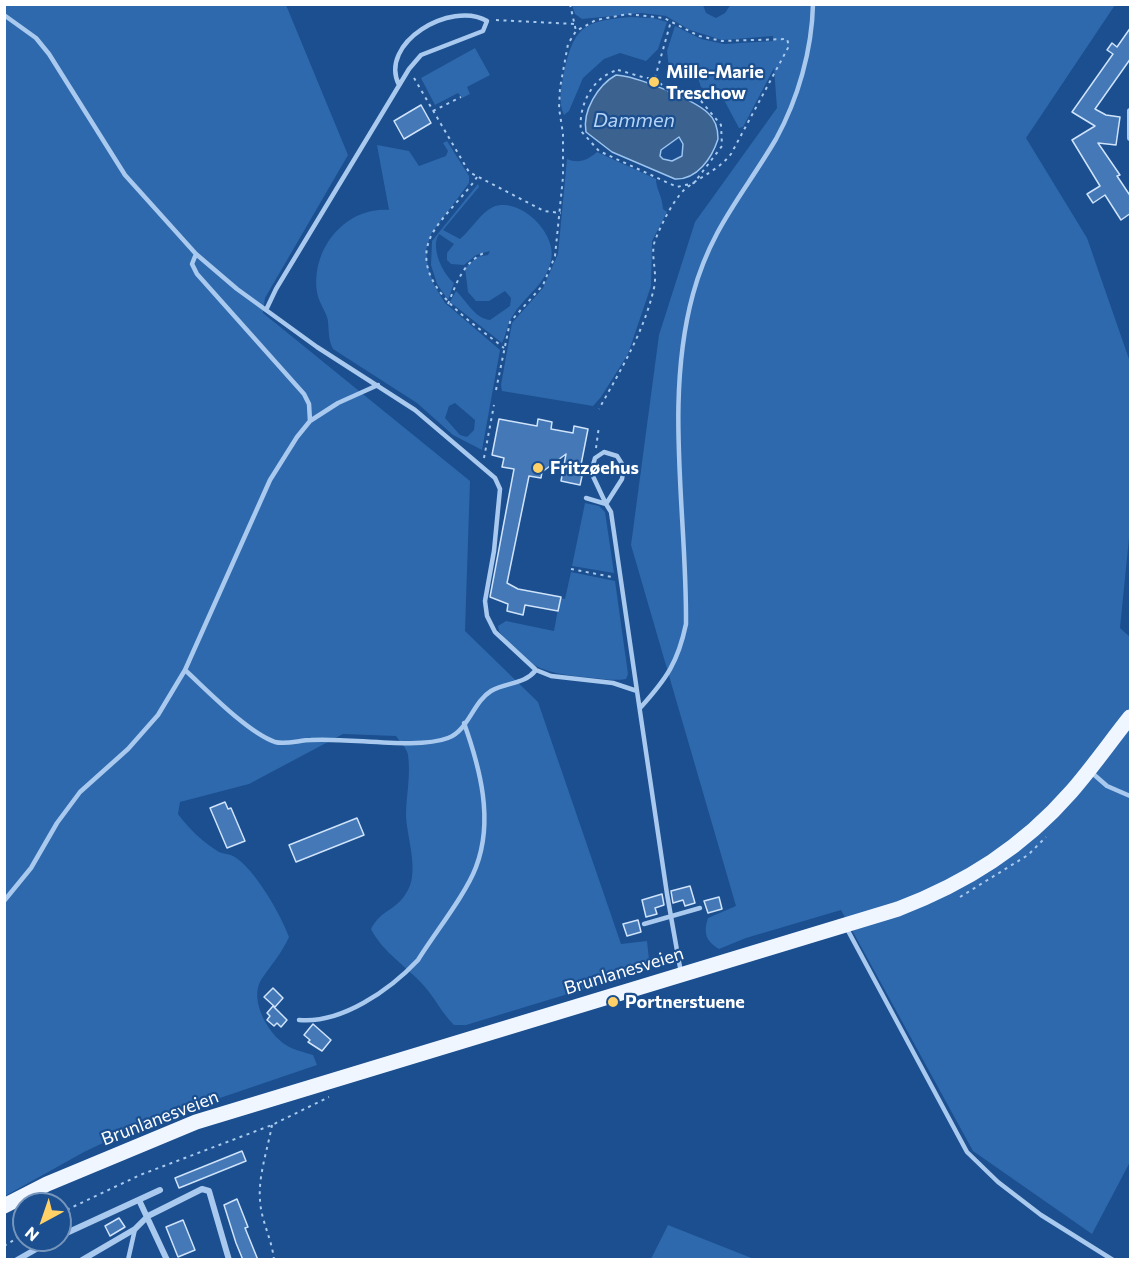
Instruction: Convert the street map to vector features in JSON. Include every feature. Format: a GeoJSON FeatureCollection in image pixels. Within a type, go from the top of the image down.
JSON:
{"type":"FeatureCollection","features":[{"type":"Feature","properties":{"kind":"main road","name":"Brunlanesveien"},"geometry":{"type":"LineString","coordinates":[[4,1206],[47,1184],[152,1138],[196,1122],[845,925],[932,896],[980,871],[1035,830],[1089,770],[1131,717]]}},
{"type":"Feature","properties":{"kind":"main road","name":"Brunlanesveien"},"geometry":{"type":"LineString","coordinates":[[46,1192],[73,1174]]}},
{"type":"Feature","properties":{"kind":"street"},"geometry":{"type":"LineString","coordinates":[[1131,111],[1131,138]]}},
{"type":"Feature","properties":{"kind":"street"},"geometry":{"type":"LineString","coordinates":[[82,1260],[135,1229],[148,1216],[192,1192],[206,1189],[209,1191],[229,1260]]}},
{"type":"Feature","properties":{"kind":"street"},"geometry":{"type":"LineString","coordinates":[[72,1231],[160,1190]]}},
{"type":"Feature","properties":{"kind":"street"},"geometry":{"type":"LineString","coordinates":[[139,1200],[167,1260]]}},
{"type":"Feature","properties":{"kind":"street"},"geometry":{"type":"LineString","coordinates":[[17,1260],[31,1252]]}},
{"type":"Feature","properties":{"kind":"lane"},"geometry":{"type":"LineString","coordinates":[[641,707],[671,669],[680,652],[686,624],[678,376],[692,295],[707,250],[717,230],[777,137],[790,110],[812,29],[813,4]]}},
{"type":"Feature","properties":{"kind":"lane"},"geometry":{"type":"LineString","coordinates":[[4,15],[36,38],[125,175],[196,254],[317,347],[415,410],[495,478],[500,489],[494,551],[485,601],[487,616],[495,632],[536,670],[551,676],[613,683],[638,691]]}},
{"type":"Feature","properties":{"kind":"lane"},"geometry":{"type":"LineString","coordinates":[[266,310],[409,69],[421,55],[483,31],[487,21],[457,16],[443,17],[429,24],[396,57],[394,72],[399,85]]}},
{"type":"Feature","properties":{"kind":"lane"},"geometry":{"type":"LineString","coordinates":[[196,254],[192,264],[197,274],[304,394],[309,404],[310,421]]}},
{"type":"Feature","properties":{"kind":"lane"},"geometry":{"type":"LineString","coordinates":[[4,901],[32,868],[57,824],[80,792],[128,749],[158,715],[185,670],[270,480],[310,421],[338,403],[378,385]]}},
{"type":"Feature","properties":{"kind":"lane"},"geometry":{"type":"LineString","coordinates":[[606,504],[622,479],[624,467],[620,458],[604,452],[597,457],[591,472],[606,504],[611,512],[681,974]]}},
{"type":"Feature","properties":{"kind":"lane"},"geometry":{"type":"LineString","coordinates":[[586,498],[606,504]]}},
{"type":"Feature","properties":{"kind":"lane"},"geometry":{"type":"LineString","coordinates":[[185,670],[235,714],[276,742],[426,741],[447,738],[456,734],[482,698],[491,691],[530,677],[536,670]]}},
{"type":"Feature","properties":{"kind":"lane"},"geometry":{"type":"LineString","coordinates":[[299,1020],[326,1018],[344,1011],[371,997],[407,972],[471,877],[481,850],[484,806],[479,772],[464,723]]}},
{"type":"Feature","properties":{"kind":"lane"},"geometry":{"type":"LineString","coordinates":[[1089,770],[1107,786],[1131,796]]}},
{"type":"Feature","properties":{"kind":"lane"},"geometry":{"type":"LineString","coordinates":[[644,924],[700,908]]}},
{"type":"Feature","properties":{"kind":"lane"},"geometry":{"type":"LineString","coordinates":[[845,925],[850,939],[968,1152],[998,1182],[1041,1215],[1113,1260]]}},
{"type":"Feature","properties":{"kind":"lane"},"geometry":{"type":"LineString","coordinates":[[128,1260],[135,1229]]}},
{"type":"Feature","properties":{"kind":"path"},"geometry":{"type":"LineString","coordinates":[[570,4],[576,31]]}},
{"type":"Feature","properties":{"kind":"path"},"geometry":{"type":"LineString","coordinates":[[496,390],[510,322],[538,292],[550,269],[559,237],[563,134],[559,108],[560,88],[568,44],[576,31],[596,20],[628,14],[648,15],[671,21],[699,36],[722,41],[782,38],[789,42],[731,154],[722,166],[682,192],[655,238],[653,250],[656,278],[648,309],[629,358],[599,409]]}},
{"type":"Feature","properties":{"kind":"path"},"geometry":{"type":"LineString","coordinates":[[487,21],[506,19],[574,24]]}},
{"type":"Feature","properties":{"kind":"path"},"geometry":{"type":"LineString","coordinates":[[655,78],[671,21]]}},
{"type":"Feature","properties":{"kind":"path"},"geometry":{"type":"LineString","coordinates":[[409,69],[469,172],[544,211],[561,213]]}},
{"type":"Feature","properties":{"kind":"path"},"geometry":{"type":"LineString","coordinates":[[618,70],[646,78],[655,78],[662,85],[701,101],[721,125],[722,146],[694,183],[677,187],[595,148],[581,131],[587,98],[601,76],[618,70]]}},
{"type":"Feature","properties":{"kind":"path"},"geometry":{"type":"LineString","coordinates":[[434,111],[460,97]]}},
{"type":"Feature","properties":{"kind":"path"},"geometry":{"type":"LineString","coordinates":[[477,177],[430,241],[431,271],[439,291],[448,304],[504,348]]}},
{"type":"Feature","properties":{"kind":"path"},"geometry":{"type":"LineString","coordinates":[[448,304],[464,268],[476,256],[486,252]]}},
{"type":"Feature","properties":{"kind":"path"},"geometry":{"type":"LineString","coordinates":[[482,466],[494,405]]}},
{"type":"Feature","properties":{"kind":"path"},"geometry":{"type":"LineString","coordinates":[[597,457],[599,426]]}},
{"type":"Feature","properties":{"kind":"path"},"geometry":{"type":"LineString","coordinates":[[572,569],[621,576]]}},
{"type":"Feature","properties":{"kind":"path"},"geometry":{"type":"LineString","coordinates":[[272,1125],[259,1198],[264,1230],[271,1243],[274,1260]]}},
{"type":"Feature","properties":{"kind":"shaded area"},"geometry":{"type":"Polygon","coordinates":[[[731,4],[1115,5],[1026,138],[1087,238],[1130,362],[1130,528],[1120,628],[1130,637],[1130,1162],[1092,1234],[973,1151],[841,910],[746,938],[719,949],[711,943],[707,936],[708,918],[736,906],[631,545],[659,335],[695,222],[777,108],[774,68],[743,127],[739,128],[724,100],[701,87],[698,78],[679,75],[669,69],[667,51],[675,26],[701,39],[724,44],[773,41],[773,36],[722,40],[690,30],[666,16],[642,13],[582,19],[575,14],[572,5],[703,5],[706,13],[716,18],[725,13],[731,4]]]}},
{"type":"Feature","properties":{"kind":"shaded area"},"geometry":{"type":"Polygon","coordinates":[[[5,5],[286,5],[348,155],[265,298],[263,313],[470,481],[465,631],[538,702],[621,944],[647,941],[650,969],[466,1025],[454,1025],[425,987],[389,953],[371,929],[380,917],[399,902],[411,882],[412,864],[406,816],[409,771],[407,752],[396,736],[343,734],[249,784],[180,802],[178,814],[191,830],[208,844],[219,852],[233,856],[249,870],[280,917],[289,937],[261,980],[257,997],[259,1006],[267,1025],[279,1040],[292,1048],[313,1055],[317,1065],[124,1133],[84,1152],[5,1196],[5,5]]]}},
{"type":"Feature","properties":{"kind":"shaded area"},"geometry":{"type":"Polygon","coordinates":[[[630,17],[653,18],[667,22],[658,49],[646,61],[620,53],[604,59],[583,78],[569,111],[564,115],[561,100],[562,84],[572,45],[577,36],[591,24],[630,17]]]}},
{"type":"Feature","properties":{"kind":"shaded area"},"geometry":{"type":"Polygon","coordinates":[[[475,48],[490,75],[467,87],[470,94],[462,98],[458,93],[435,105],[421,78],[475,48]]]}},
{"type":"Feature","properties":{"kind":"shaded area"},"geometry":{"type":"Polygon","coordinates":[[[447,141],[469,176],[469,183],[431,234],[426,250],[428,267],[434,285],[445,303],[500,350],[482,450],[453,435],[417,403],[333,349],[329,339],[328,319],[317,292],[320,260],[335,233],[359,215],[389,210],[377,145],[409,151],[419,166],[446,156],[448,151],[443,143],[447,141]],[[455,403],[449,406],[445,418],[460,435],[467,437],[474,430],[475,420],[455,403]]]}},
{"type":"Feature","properties":{"kind":"shaded area"},"geometry":{"type":"Polygon","coordinates":[[[597,152],[656,179],[663,209],[667,212],[652,241],[651,286],[628,354],[593,406],[502,391],[501,385],[512,323],[543,288],[558,254],[567,159],[583,160],[597,152]]]}},
{"type":"Feature","properties":{"kind":"shaded area"},"geometry":{"type":"Polygon","coordinates":[[[478,184],[479,187],[443,230],[460,239],[489,209],[503,205],[514,207],[525,212],[543,229],[552,250],[548,270],[512,317],[502,343],[450,302],[456,291],[475,313],[490,320],[510,306],[511,298],[505,291],[489,301],[476,301],[468,292],[465,268],[477,257],[488,255],[490,251],[476,255],[464,265],[451,264],[447,260],[447,253],[454,244],[439,234],[436,246],[439,260],[454,283],[448,300],[437,284],[431,265],[432,241],[478,184]]]}},
{"type":"Feature","properties":{"kind":"shaded area"},"geometry":{"type":"Polygon","coordinates":[[[585,503],[599,506],[605,512],[614,573],[572,566],[585,503]]]}},
{"type":"Feature","properties":{"kind":"shaded area"},"geometry":{"type":"Polygon","coordinates":[[[571,572],[615,581],[628,674],[626,679],[609,680],[551,672],[540,668],[519,654],[499,631],[498,626],[506,621],[554,631],[560,598],[565,599],[571,572]]]}},
{"type":"Feature","properties":{"kind":"shaded area"},"geometry":{"type":"Polygon","coordinates":[[[668,1225],[754,1259],[651,1259],[668,1225]]]}},
{"type":"Feature","properties":{"kind":"water","name":"Dammen"},"geometry":{"type":"Polygon","coordinates":[[[616,75],[625,76],[650,84],[690,101],[713,118],[718,139],[708,160],[697,172],[675,179],[612,152],[586,132],[585,124],[589,107],[609,79],[616,75]],[[679,137],[661,150],[660,156],[672,161],[682,156],[683,144],[679,137]]]}},
{"type":"Feature","properties":{"kind":"building"},"geometry":{"type":"Polygon","coordinates":[[[1131,27],[1131,58],[1095,109],[1106,115],[1120,117],[1116,145],[1098,143],[1120,175],[1117,176],[1131,197],[1131,213],[1121,220],[1105,195],[1093,203],[1087,194],[1100,186],[1072,140],[1095,126],[1072,112],[1113,54],[1107,50],[1112,43],[1117,47],[1131,27]]]}},
{"type":"Feature","properties":{"kind":"building"},"geometry":{"type":"Polygon","coordinates":[[[421,105],[431,123],[404,139],[394,121],[421,105]]]}},
{"type":"Feature","properties":{"kind":"building","name":"Fritzøehus"},"geometry":{"type":"Polygon","coordinates":[[[499,419],[537,426],[538,419],[552,422],[551,429],[573,433],[574,426],[588,429],[579,475],[582,476],[580,485],[561,481],[566,454],[542,472],[541,478],[529,476],[507,583],[518,589],[561,597],[558,611],[525,605],[523,615],[507,611],[508,604],[490,597],[514,469],[502,467],[504,458],[492,455],[499,419]]]}},
{"type":"Feature","properties":{"kind":"building"},"geometry":{"type":"Polygon","coordinates":[[[225,802],[228,809],[231,808],[245,841],[227,848],[210,808],[225,802]]]}},
{"type":"Feature","properties":{"kind":"building"},"geometry":{"type":"Polygon","coordinates":[[[357,818],[364,835],[296,862],[289,845],[357,818]]]}},
{"type":"Feature","properties":{"kind":"building"},"geometry":{"type":"Polygon","coordinates":[[[690,886],[695,903],[685,906],[683,900],[673,903],[671,891],[690,886]]]}},
{"type":"Feature","properties":{"kind":"building"},"geometry":{"type":"Polygon","coordinates":[[[662,894],[664,905],[655,908],[657,914],[646,917],[642,900],[662,894]]]}},
{"type":"Feature","properties":{"kind":"building"},"geometry":{"type":"Polygon","coordinates":[[[719,897],[722,909],[708,913],[704,901],[719,897]]]}},
{"type":"Feature","properties":{"kind":"building"},"geometry":{"type":"Polygon","coordinates":[[[638,920],[641,932],[627,936],[623,924],[638,920]]]}},
{"type":"Feature","properties":{"kind":"building"},"geometry":{"type":"Polygon","coordinates":[[[273,988],[283,998],[275,1007],[264,997],[273,988]]]}},
{"type":"Feature","properties":{"kind":"building"},"geometry":{"type":"Polygon","coordinates":[[[273,1006],[287,1020],[281,1027],[277,1023],[274,1026],[267,1020],[270,1016],[267,1013],[273,1006]]]}},
{"type":"Feature","properties":{"kind":"building"},"geometry":{"type":"Polygon","coordinates":[[[313,1024],[331,1040],[322,1051],[308,1042],[310,1040],[304,1035],[313,1024]]]}},
{"type":"Feature","properties":{"kind":"building"},"geometry":{"type":"Polygon","coordinates":[[[242,1151],[246,1161],[179,1188],[175,1178],[242,1151]]]}},
{"type":"Feature","properties":{"kind":"building"},"geometry":{"type":"Polygon","coordinates":[[[237,1199],[248,1227],[245,1228],[258,1260],[243,1260],[236,1243],[224,1205],[237,1199]]]}},
{"type":"Feature","properties":{"kind":"building"},"geometry":{"type":"Polygon","coordinates":[[[119,1218],[125,1227],[110,1236],[105,1226],[119,1218]]]}},
{"type":"Feature","properties":{"kind":"building"},"geometry":{"type":"Polygon","coordinates":[[[183,1220],[195,1250],[178,1257],[166,1227],[183,1220]]]}},
{"type":"Feature","properties":{"kind":"place","name":"Mille-Marie Treschow"},"geometry":{"type":"Point","coordinates":[654,82]}},
{"type":"Feature","properties":{"kind":"place","name":"Fritzøehus"},"geometry":{"type":"Point","coordinates":[538,468]}},
{"type":"Feature","properties":{"kind":"place","name":"Portnerstuene"},"geometry":{"type":"Point","coordinates":[613,1002]}}]}
